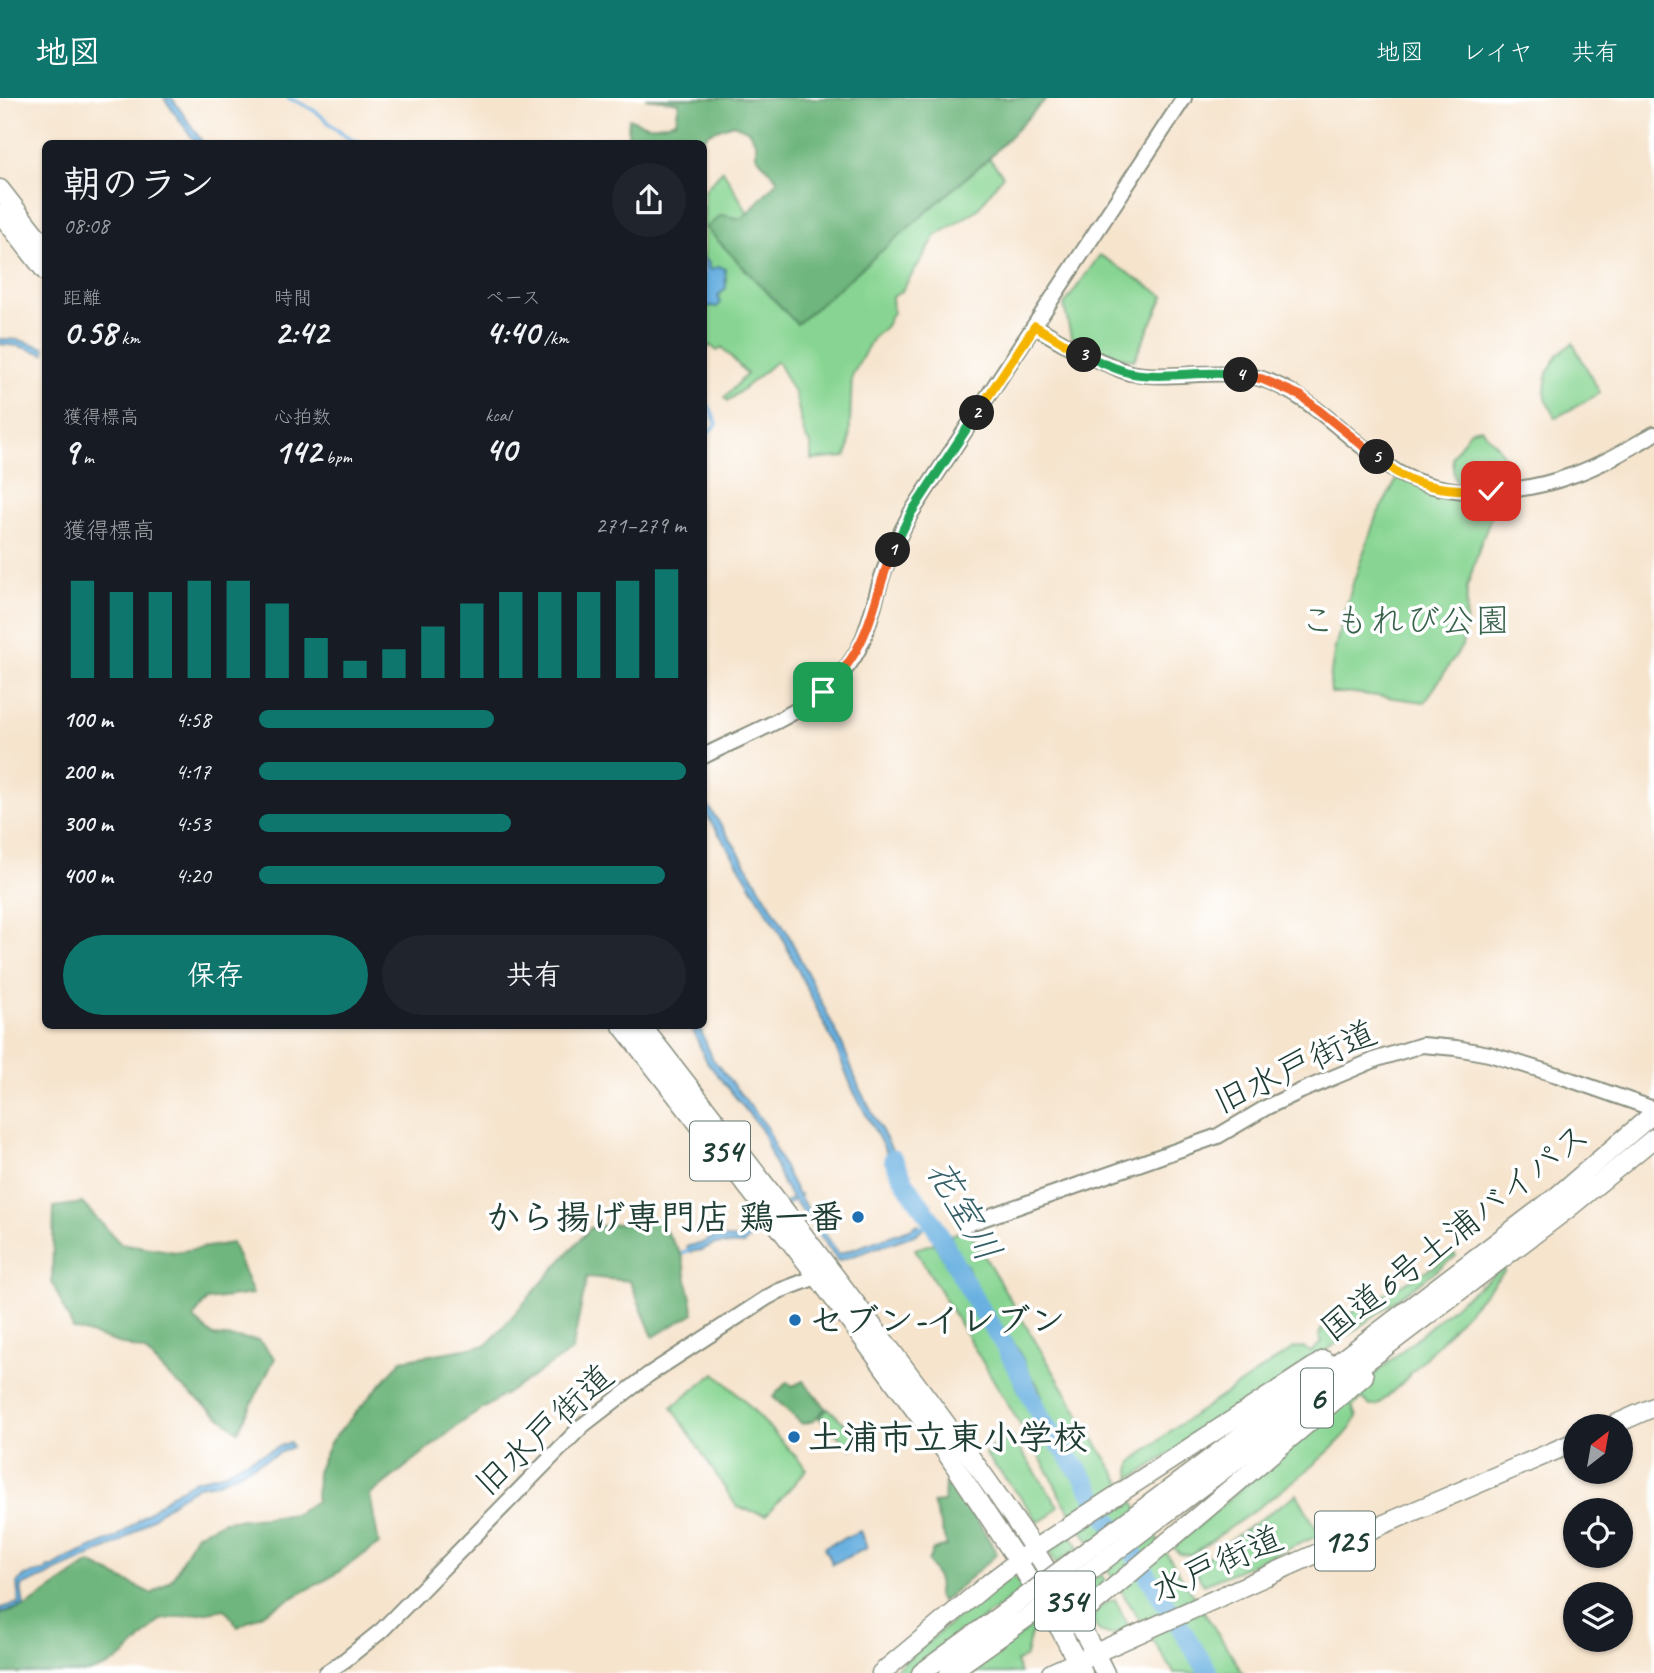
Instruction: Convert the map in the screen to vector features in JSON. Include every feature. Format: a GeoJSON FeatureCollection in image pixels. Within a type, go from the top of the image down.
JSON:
{"type":"FeatureCollection","features":[{"type":"Feature","properties":{"kind":"highway"},"geometry":{"type":"LineString","coordinates":[[0,188],[42,243]]}},
{"type":"Feature","properties":{"kind":"highway"},"geometry":{"type":"LineString","coordinates":[[0,213],[42,267]]}},
{"type":"Feature","properties":{"kind":"highway","name":"354"},"geometry":{"type":"LineString","coordinates":[[624,1029],[960,1442],[1034,1549],[1095,1653]]}},
{"type":"Feature","properties":{"kind":"highway","name":"354"},"geometry":{"type":"LineString","coordinates":[[644,1029],[824,1273],[1018,1561],[1080,1667]]}},
{"type":"Feature","properties":{"kind":"highway","name":"国道6号土浦バイパス"},"geometry":{"type":"LineString","coordinates":[[1142,1521],[1323,1374],[1557,1196],[1630,1136],[1650,1109]]}},
{"type":"Feature","properties":{"kind":"highway","name":"国道6号土浦バイパス"},"geometry":{"type":"LineString","coordinates":[[949,1673],[1030,1604],[1488,1269],[1654,1139]]}},
{"type":"Feature","properties":{"kind":"highway"},"geometry":{"type":"LineString","coordinates":[[1061,1631],[1488,1269]]}},
{"type":"Feature","properties":{"kind":"highway"},"geometry":{"type":"LineString","coordinates":[[881,1673],[1034,1549],[1317,1365],[1424,1289],[1450,1278]]}},
{"type":"Feature","properties":{"kind":"highway"},"geometry":{"type":"LineString","coordinates":[[1633,1417],[1654,1408]]}},
{"type":"Feature","properties":{"kind":"highway","name":"水戸街道"},"geometry":{"type":"LineString","coordinates":[[1051,1673],[1080,1667],[1095,1653],[1127,1637],[1563,1447]]}},
{"type":"Feature","properties":{"kind":"highway","name":"国道6号土浦バイパス"},"geometry":{"type":"LineString","coordinates":[[921,1673],[1030,1604]]}},
{"type":"Feature","properties":{"kind":"highway"},"geometry":{"type":"LineString","coordinates":[[1095,1653],[1105,1673]]}},
{"type":"Feature","properties":{"kind":"street"},"geometry":{"type":"LineString","coordinates":[[707,754],[802,708],[823,692],[842,672],[859,648],[884,570],[911,513],[1184,98]]}},
{"type":"Feature","properties":{"kind":"street"},"geometry":{"type":"LineString","coordinates":[[1035,326],[1075,351],[1129,372],[1159,375],[1226,373],[1262,379],[1301,396],[1400,474],[1430,486],[1463,491],[1533,487],[1574,475],[1608,460],[1654,434]]}},
{"type":"Feature","properties":{"kind":"street","name":"旧水戸街道"},"geometry":{"type":"LineString","coordinates":[[965,1225],[1218,1136],[1266,1107],[1301,1091],[1377,1059],[1422,1045],[1489,1054],[1558,1075],[1650,1109]]}},
{"type":"Feature","properties":{"kind":"street","name":"旧水戸街道"},"geometry":{"type":"LineString","coordinates":[[326,1673],[382,1630],[582,1426],[648,1375],[768,1297],[824,1273]]}},
{"type":"Feature","properties":{"kind":"green space"},"geometry":{"type":"Polygon","coordinates":[[[645,98],[1047,98],[989,158],[797,324],[707,229],[721,215],[742,219],[778,180],[756,155],[756,143],[748,130],[733,124],[708,133],[702,140],[629,140],[629,118],[652,125],[676,121],[679,102],[645,98]]]}},
{"type":"Feature","properties":{"kind":"green space"},"geometry":{"type":"Polygon","coordinates":[[[989,158],[1003,175],[978,209],[936,236],[901,292],[892,297],[893,312],[886,326],[872,339],[852,376],[849,447],[845,457],[811,460],[811,444],[805,437],[795,394],[777,361],[728,401],[725,397],[747,374],[722,347],[717,351],[710,345],[707,349],[707,307],[719,301],[718,296],[726,288],[725,269],[712,270],[709,267],[707,228],[797,323],[989,158]]]}},
{"type":"Feature","properties":{"kind":"green space"},"geometry":{"type":"Polygon","coordinates":[[[723,170],[748,213],[742,219],[721,215],[707,228],[707,188],[723,170]]]}},
{"type":"Feature","properties":{"kind":"green space"},"geometry":{"type":"Polygon","coordinates":[[[1100,255],[1164,296],[1134,360],[1103,353],[1071,337],[1064,305],[1100,255]]]}},
{"type":"Feature","properties":{"kind":"green space"},"geometry":{"type":"Polygon","coordinates":[[[1573,343],[1600,393],[1555,418],[1545,391],[1547,373],[1559,353],[1573,343]]]}},
{"type":"Feature","properties":{"kind":"green space"},"geometry":{"type":"Polygon","coordinates":[[[1481,428],[1507,461],[1503,483],[1457,482],[1454,476],[1452,457],[1471,430],[1481,428]]]}},
{"type":"Feature","properties":{"kind":"green space","name":"こもれび公園"},"geometry":{"type":"Polygon","coordinates":[[[1400,474],[1430,486],[1502,490],[1467,587],[1462,646],[1425,702],[1354,693],[1331,693],[1330,679],[1335,647],[1353,583],[1376,517],[1400,474]]]}},
{"type":"Feature","properties":{"kind":"green space"},"geometry":{"type":"Polygon","coordinates":[[[82,1203],[120,1243],[175,1252],[232,1243],[253,1294],[207,1300],[193,1318],[213,1336],[258,1340],[275,1358],[238,1431],[173,1380],[145,1351],[73,1329],[52,1282],[54,1207],[82,1203]]]}},
{"type":"Feature","properties":{"kind":"green space"},"geometry":{"type":"Polygon","coordinates":[[[657,1218],[682,1256],[694,1313],[653,1337],[630,1281],[587,1277],[572,1351],[461,1423],[370,1495],[379,1544],[331,1577],[238,1627],[225,1609],[160,1620],[126,1655],[108,1666],[88,1673],[0,1673],[0,1615],[27,1606],[90,1563],[152,1594],[173,1578],[195,1535],[224,1521],[296,1514],[316,1501],[317,1472],[331,1441],[402,1360],[487,1345],[590,1228],[657,1218]]]}},
{"type":"Feature","properties":{"kind":"green space"},"geometry":{"type":"Polygon","coordinates":[[[968,1229],[1103,1454],[1243,1673],[1213,1673],[1209,1662],[1129,1537],[1124,1534],[1115,1517],[1105,1510],[1103,1499],[1072,1446],[1045,1414],[1036,1382],[1018,1349],[986,1308],[950,1235],[968,1229]]]}},
{"type":"Feature","properties":{"kind":"green space"},"geometry":{"type":"Polygon","coordinates":[[[934,1243],[983,1329],[996,1341],[1017,1387],[1043,1433],[1074,1480],[1083,1483],[1092,1496],[1139,1576],[1147,1581],[1145,1585],[1199,1673],[1174,1673],[1060,1496],[1052,1478],[915,1249],[934,1243]]]}},
{"type":"Feature","properties":{"kind":"green space"},"geometry":{"type":"Polygon","coordinates":[[[1454,1253],[1456,1256],[1315,1359],[1131,1479],[1132,1462],[1173,1429],[1294,1348],[1302,1347],[1311,1352],[1322,1342],[1319,1335],[1321,1330],[1454,1253]]]}},
{"type":"Feature","properties":{"kind":"green space"},"geometry":{"type":"Polygon","coordinates":[[[1503,1268],[1505,1271],[1403,1382],[1378,1405],[1370,1406],[1363,1398],[1352,1407],[1357,1416],[1349,1430],[1310,1468],[1191,1555],[1180,1554],[1173,1547],[1460,1301],[1503,1268]]]}},
{"type":"Feature","properties":{"kind":"green space"},"geometry":{"type":"Polygon","coordinates":[[[715,1373],[744,1400],[807,1469],[766,1515],[737,1507],[672,1407],[715,1373]]]}},
{"type":"Feature","properties":{"kind":"green space"},"geometry":{"type":"Polygon","coordinates":[[[803,1381],[826,1408],[813,1421],[802,1424],[773,1397],[787,1382],[793,1386],[803,1381]]]}},
{"type":"Feature","properties":{"kind":"green space"},"geometry":{"type":"Polygon","coordinates":[[[828,1408],[862,1440],[852,1449],[819,1418],[828,1408]]]}},
{"type":"Feature","properties":{"kind":"green space"},"geometry":{"type":"Polygon","coordinates":[[[1012,1437],[1058,1506],[1050,1516],[1038,1522],[985,1454],[988,1449],[1012,1437]]]}},
{"type":"Feature","properties":{"kind":"green space"},"geometry":{"type":"Polygon","coordinates":[[[945,1483],[974,1516],[997,1554],[942,1602],[937,1596],[937,1578],[928,1561],[933,1550],[947,1546],[933,1503],[944,1502],[945,1483]]]}},
{"type":"Feature","properties":{"kind":"green space"},"geometry":{"type":"Polygon","coordinates":[[[1297,1494],[1320,1535],[1204,1585],[1193,1568],[1297,1494]]]}},
{"type":"Feature","properties":{"kind":"green space"},"geometry":{"type":"Polygon","coordinates":[[[1070,1534],[1079,1547],[1056,1564],[1049,1551],[1070,1534]]]}},
{"type":"Feature","properties":{"kind":"green space"},"geometry":{"type":"Polygon","coordinates":[[[1009,1574],[1018,1580],[1023,1589],[908,1673],[891,1673],[1009,1574]]]}},
{"type":"Feature","properties":{"kind":"green space"},"geometry":{"type":"Polygon","coordinates":[[[1101,1574],[1106,1583],[1086,1601],[1080,1602],[1073,1594],[1101,1574]]]}},
{"type":"Feature","properties":{"kind":"green space"},"geometry":{"type":"Polygon","coordinates":[[[1115,1599],[1129,1628],[1113,1634],[1102,1633],[1094,1624],[1095,1615],[1101,1606],[1115,1599]]]}},
{"type":"Feature","properties":{"kind":"green space"},"geometry":{"type":"Polygon","coordinates":[[[1040,1620],[1030,1636],[1026,1656],[1016,1662],[1020,1673],[967,1673],[1040,1620]]]}},
{"type":"Feature","properties":{"kind":"water"},"geometry":{"type":"Polygon","coordinates":[[[164,98],[172,98],[201,140],[194,140],[164,98]]]}},
{"type":"Feature","properties":{"kind":"water"},"geometry":{"type":"Polygon","coordinates":[[[707,260],[711,270],[719,266],[725,269],[726,288],[718,296],[720,304],[717,307],[707,307],[707,260]]]}},
{"type":"Feature","properties":{"kind":"water"},"geometry":{"type":"Polygon","coordinates":[[[0,339],[19,340],[42,347],[42,353],[18,346],[0,344],[0,339]]]}},
{"type":"Feature","properties":{"kind":"water"},"geometry":{"type":"Polygon","coordinates":[[[707,804],[787,932],[843,1046],[860,1090],[908,1180],[903,1183],[854,1092],[836,1048],[781,935],[707,816],[707,804]]]}},
{"type":"Feature","properties":{"kind":"water"},"geometry":{"type":"Polygon","coordinates":[[[692,1029],[700,1029],[712,1058],[767,1127],[777,1154],[798,1195],[801,1194],[799,1196],[839,1254],[918,1224],[922,1230],[838,1261],[794,1200],[760,1227],[743,1245],[714,1244],[690,1252],[687,1246],[700,1244],[714,1237],[739,1239],[756,1221],[792,1198],[783,1184],[762,1130],[707,1062],[692,1029]]]}},
{"type":"Feature","properties":{"kind":"water"},"geometry":{"type":"Polygon","coordinates":[[[290,1442],[292,1447],[216,1483],[198,1486],[121,1542],[21,1587],[24,1606],[0,1613],[0,1608],[19,1603],[17,1583],[25,1576],[45,1571],[48,1567],[117,1537],[175,1492],[196,1480],[222,1474],[290,1442]]]}},
{"type":"Feature","properties":{"kind":"water"},"geometry":{"type":"Polygon","coordinates":[[[860,1531],[867,1548],[832,1564],[824,1547],[860,1531]]]}},
{"type":"Feature","properties":{"kind":"waterway"},"geometry":{"type":"LineString","coordinates":[[288,98],[312,109],[353,140]]}},
{"type":"Feature","properties":{"kind":"waterway"},"geometry":{"type":"LineString","coordinates":[[707,404],[717,424],[707,433]]}},
{"type":"Feature","properties":{"kind":"waterway","name":"花室川"},"geometry":{"type":"LineString","coordinates":[[893,1159],[905,1182],[934,1224],[978,1306],[1003,1343],[1042,1420],[1085,1480],[1104,1514],[1129,1546],[1209,1673]]}},
{"type":"Feature","properties":{"kind":"waterway"},"geometry":{"type":"LineString","coordinates":[[916,1229],[934,1224]]}},
{"type":"Feature","properties":{"kind":"waterway"},"geometry":{"type":"LineString","coordinates":[[683,1253],[692,1249]]}},
{"type":"Feature","properties":{"kind":"place","name":"から揚げ専門店 鶏一番"},"geometry":{"type":"Point","coordinates":[858,1217]}},
{"type":"Feature","properties":{"kind":"place","name":"セブン-イレブン"},"geometry":{"type":"Point","coordinates":[795,1320]}},
{"type":"Feature","properties":{"kind":"place","name":"土浦市立東小学校"},"geometry":{"type":"Point","coordinates":[794,1437]}},
{"type":"Feature","properties":{"kind":"route"},"geometry":{"type":"LineString","coordinates":[[823,692],[859,648],[884,570],[911,513],[1035,326],[1075,351],[1129,372],[1159,375],[1226,373],[1262,379],[1301,396],[1400,474],[1430,486],[1463,491],[1491,491]]}}]}
